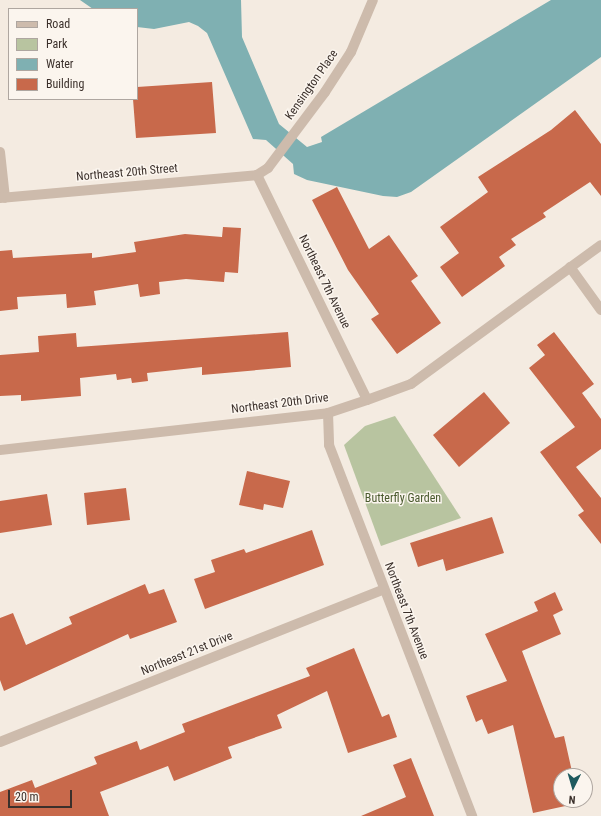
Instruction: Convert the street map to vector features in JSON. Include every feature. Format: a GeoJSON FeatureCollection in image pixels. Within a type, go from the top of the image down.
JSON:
{"type":"FeatureCollection","features":[{"type":"Feature","properties":{"kind":"street","name":"Kensington Place"},"geometry":{"type":"LineString","coordinates":[[257,175],[268,168],[325,92],[351,52],[373,0]]}},
{"type":"Feature","properties":{"kind":"street"},"geometry":{"type":"LineString","coordinates":[[0,152],[2,198]]}},
{"type":"Feature","properties":{"kind":"street","name":"Northeast 20th Street"},"geometry":{"type":"LineString","coordinates":[[2,198],[257,175]]}},
{"type":"Feature","properties":{"kind":"street","name":"Northeast 7th Avenue"},"geometry":{"type":"LineString","coordinates":[[257,175],[367,400]]}},
{"type":"Feature","properties":{"kind":"street"},"geometry":{"type":"LineString","coordinates":[[601,245],[570,267],[601,310]]}},
{"type":"Feature","properties":{"kind":"street","name":"Northeast 20th Drive"},"geometry":{"type":"LineString","coordinates":[[0,450],[328,413],[411,384],[570,267]]}},
{"type":"Feature","properties":{"kind":"street","name":"Northeast 7th Avenue"},"geometry":{"type":"LineString","coordinates":[[328,413],[329,444],[472,816]]}},
{"type":"Feature","properties":{"kind":"street","name":"Northeast 21st Drive"},"geometry":{"type":"LineString","coordinates":[[0,742],[384,589]]}},
{"type":"Feature","properties":{"kind":"green space","name":"Butterfly Garden"},"geometry":{"type":"Polygon","coordinates":[[[395,416],[461,518],[381,546],[344,445],[365,426],[395,416]]]}},
{"type":"Feature","properties":{"kind":"water"},"geometry":{"type":"Polygon","coordinates":[[[80,0],[241,0],[242,37],[279,124],[307,147],[322,142],[321,137],[551,0],[601,0],[601,57],[411,192],[397,197],[383,196],[307,180],[294,174],[293,164],[266,140],[253,139],[207,33],[198,26],[189,22],[154,29],[138,27],[138,8],[92,8],[80,0]]]}},
{"type":"Feature","properties":{"kind":"building"},"geometry":{"type":"Polygon","coordinates":[[[212,82],[216,133],[136,138],[133,100],[138,100],[138,87],[212,82]]]}},
{"type":"Feature","properties":{"kind":"building"},"geometry":{"type":"Polygon","coordinates":[[[575,110],[601,144],[601,196],[590,182],[543,213],[546,217],[511,239],[516,245],[499,257],[505,266],[462,297],[440,267],[459,253],[440,227],[488,192],[478,177],[551,130],[575,110]]]}},
{"type":"Feature","properties":{"kind":"building"},"geometry":{"type":"Polygon","coordinates":[[[337,187],[369,249],[389,235],[418,276],[411,281],[441,323],[397,354],[371,319],[379,314],[348,270],[312,200],[337,187]]]}},
{"type":"Feature","properties":{"kind":"building"},"geometry":{"type":"Polygon","coordinates":[[[223,227],[241,228],[238,273],[225,272],[224,282],[186,279],[159,282],[160,294],[140,297],[138,284],[94,291],[96,305],[67,308],[66,294],[17,297],[18,309],[0,311],[0,251],[12,250],[13,258],[92,253],[92,258],[136,252],[134,242],[185,234],[222,237],[223,227]]]}},
{"type":"Feature","properties":{"kind":"building"},"geometry":{"type":"Polygon","coordinates":[[[288,332],[291,367],[202,375],[202,367],[147,373],[148,381],[132,383],[131,378],[117,380],[116,374],[80,378],[81,396],[21,401],[21,395],[0,396],[0,355],[39,352],[38,336],[76,333],[77,347],[288,332]]]}},
{"type":"Feature","properties":{"kind":"building"},"geometry":{"type":"Polygon","coordinates":[[[554,332],[594,384],[582,393],[601,419],[601,449],[576,467],[601,498],[601,544],[578,515],[584,511],[540,452],[575,427],[529,368],[545,355],[537,345],[554,332]]]}},
{"type":"Feature","properties":{"kind":"building"},"geometry":{"type":"Polygon","coordinates":[[[484,392],[510,423],[459,467],[433,435],[484,392]]]}},
{"type":"Feature","properties":{"kind":"building"},"geometry":{"type":"Polygon","coordinates":[[[247,471],[290,481],[283,508],[264,504],[263,510],[239,505],[247,471]]]}},
{"type":"Feature","properties":{"kind":"building"},"geometry":{"type":"Polygon","coordinates":[[[126,488],[130,520],[87,525],[84,493],[126,488]]]}},
{"type":"Feature","properties":{"kind":"building"},"geometry":{"type":"Polygon","coordinates":[[[47,494],[52,525],[0,533],[0,501],[47,494]]]}},
{"type":"Feature","properties":{"kind":"building"},"geometry":{"type":"Polygon","coordinates":[[[492,517],[504,553],[446,571],[443,559],[418,567],[410,543],[492,517]]]}},
{"type":"Feature","properties":{"kind":"building"},"geometry":{"type":"Polygon","coordinates":[[[312,530],[324,565],[205,609],[194,579],[215,572],[211,560],[244,549],[246,553],[312,530]]]}},
{"type":"Feature","properties":{"kind":"building"},"geometry":{"type":"Polygon","coordinates":[[[145,584],[149,594],[164,589],[177,622],[130,639],[128,634],[4,691],[0,680],[0,618],[13,613],[26,645],[72,624],[69,617],[145,584]]]}},
{"type":"Feature","properties":{"kind":"building"},"geometry":{"type":"Polygon","coordinates":[[[555,592],[563,610],[553,615],[561,634],[522,651],[555,738],[564,736],[571,768],[553,768],[553,808],[556,808],[533,813],[513,725],[488,734],[482,719],[476,722],[466,696],[507,681],[485,634],[538,611],[534,602],[555,592]]]}},
{"type":"Feature","properties":{"kind":"building"},"geometry":{"type":"Polygon","coordinates":[[[354,648],[382,717],[389,714],[397,737],[348,753],[327,691],[277,715],[282,728],[228,747],[232,758],[174,781],[168,766],[100,792],[109,816],[0,816],[0,792],[32,780],[35,788],[97,764],[94,757],[137,741],[140,750],[185,732],[182,724],[310,676],[306,668],[354,648]]]}},
{"type":"Feature","properties":{"kind":"building"},"geometry":{"type":"Polygon","coordinates":[[[411,758],[434,816],[361,816],[406,797],[393,765],[411,758]]]}}]}
